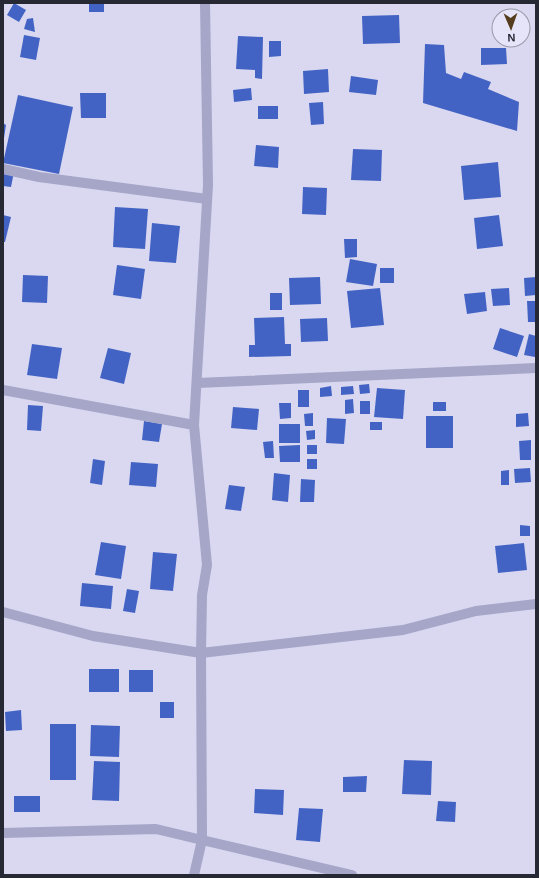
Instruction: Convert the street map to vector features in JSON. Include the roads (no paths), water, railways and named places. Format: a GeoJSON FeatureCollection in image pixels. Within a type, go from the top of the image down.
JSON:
{"type":"FeatureCollection","features":[{"type":"Feature","properties":{"kind":"street"},"geometry":{"type":"LineString","coordinates":[[194,875],[202,840],[202,595],[207,565],[194,425],[208,185],[205,3]]}},
{"type":"Feature","properties":{"kind":"street"},"geometry":{"type":"LineString","coordinates":[[3,169],[39,177],[207,199]]}},
{"type":"Feature","properties":{"kind":"street"},"geometry":{"type":"LineString","coordinates":[[196,383],[536,368]]}},
{"type":"Feature","properties":{"kind":"street"},"geometry":{"type":"LineString","coordinates":[[3,390],[194,425]]}},
{"type":"Feature","properties":{"kind":"street"},"geometry":{"type":"LineString","coordinates":[[3,612],[93,636],[201,653],[403,630],[476,611],[536,604]]}},
{"type":"Feature","properties":{"kind":"street"},"geometry":{"type":"LineString","coordinates":[[3,833],[156,828],[352,875]]}}]}
